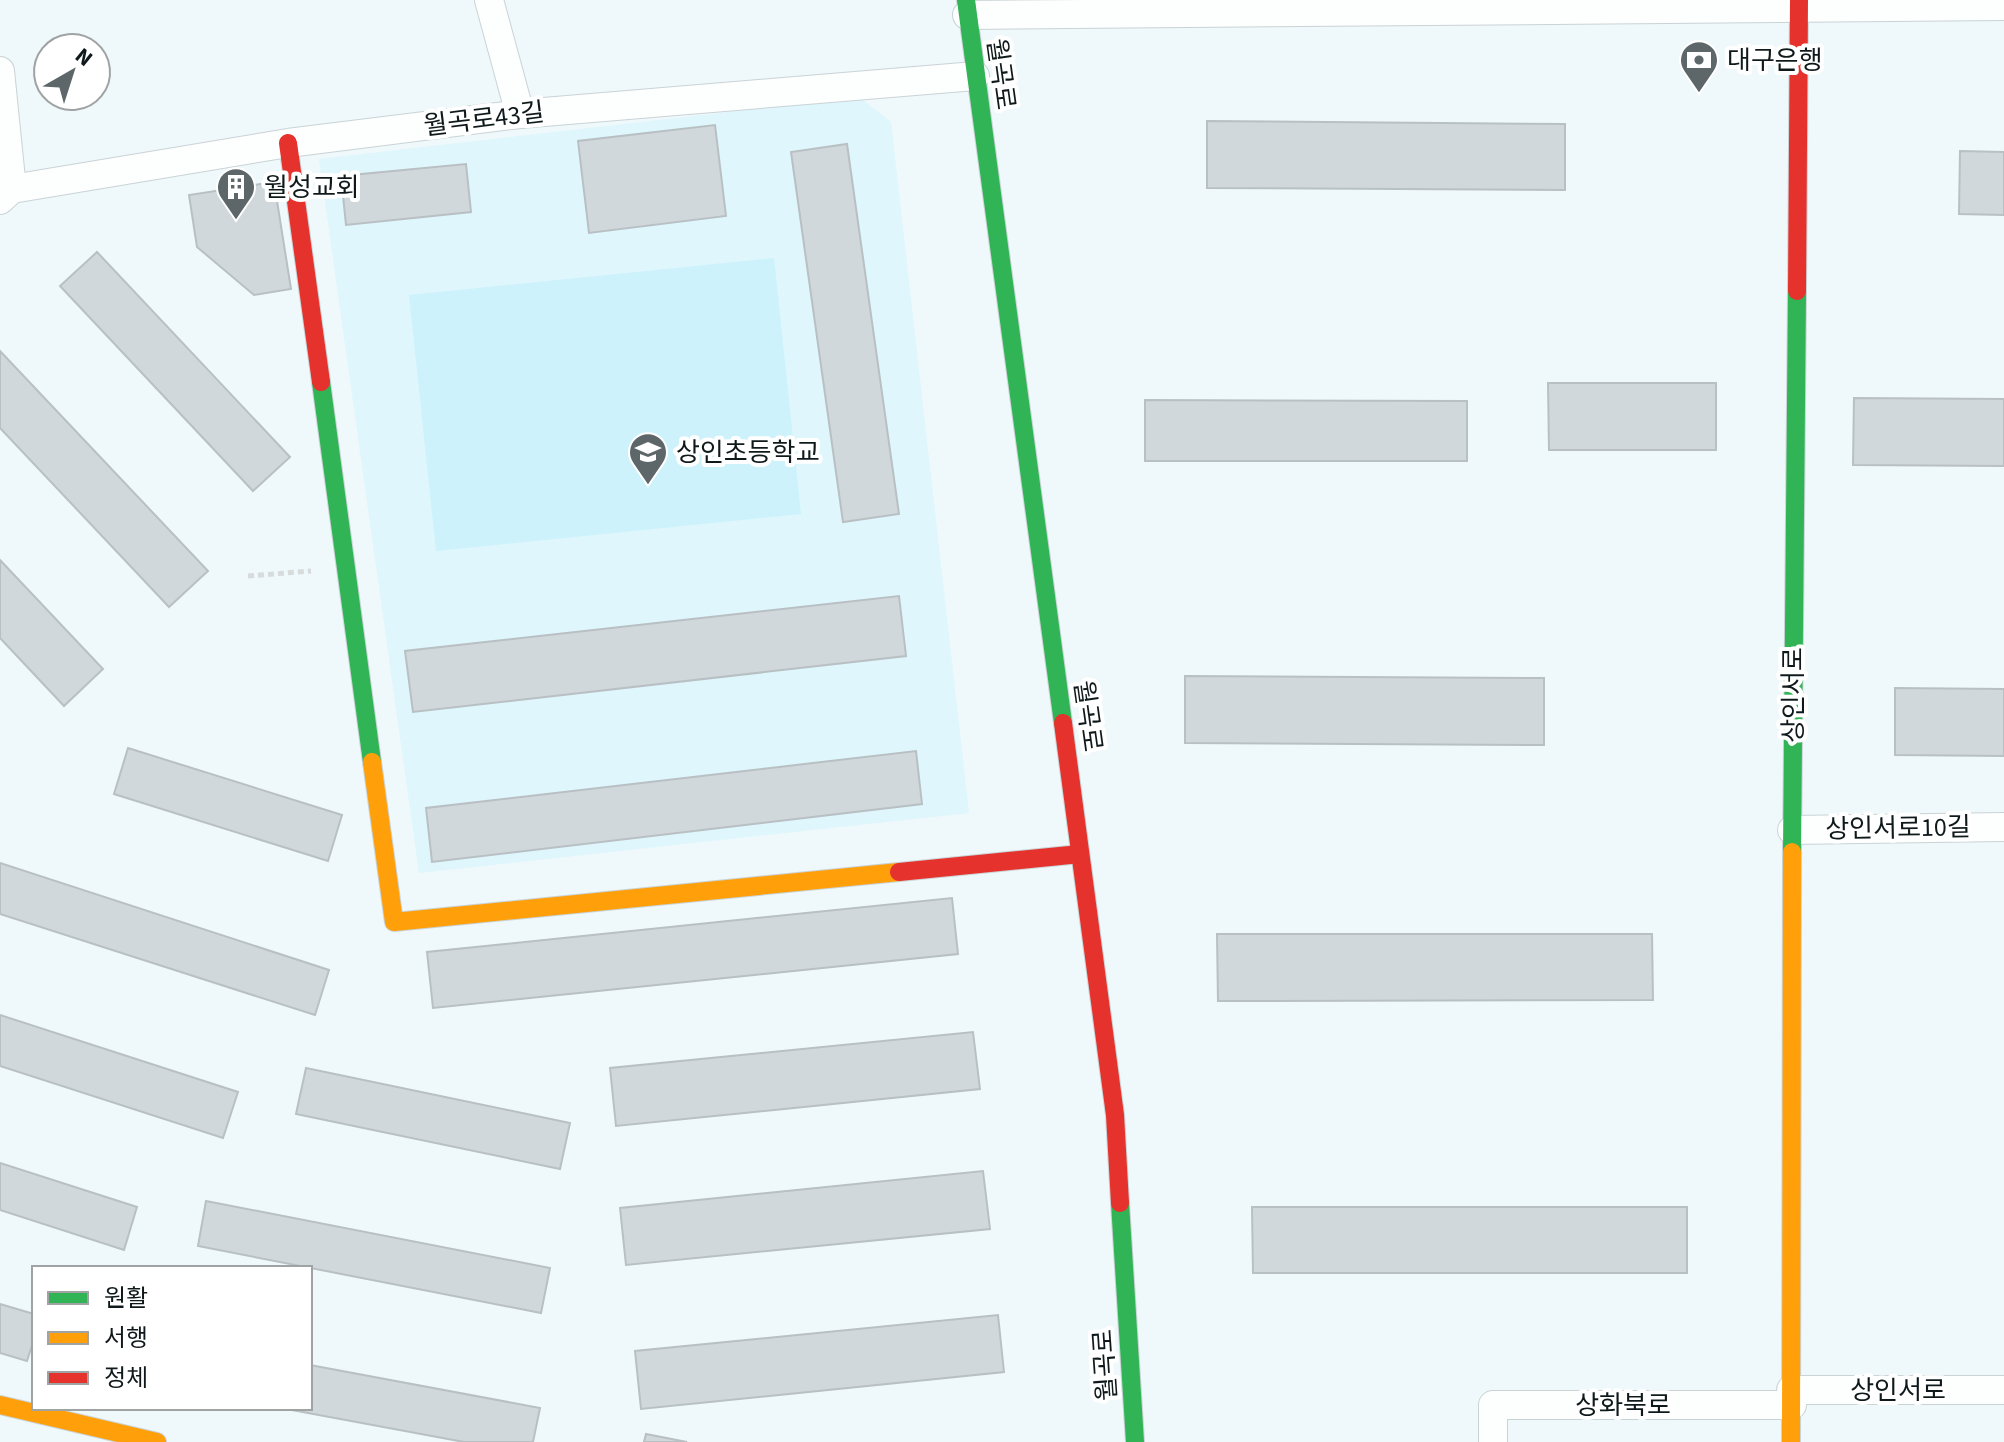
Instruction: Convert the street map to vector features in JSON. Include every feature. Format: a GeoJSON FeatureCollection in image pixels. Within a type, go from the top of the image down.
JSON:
{"type":"FeatureCollection","features":[{"type":"Feature","properties":{"kind":"street"},"geometry":{"type":"LineString","coordinates":[[489,0],[520,114]]}},
{"type":"Feature","properties":{"kind":"street","name":"상인서로"},"geometry":{"type":"LineString","coordinates":[[1791,1442],[1792,830],[1799,4]]}},
{"type":"Feature","properties":{"kind":"street"},"geometry":{"type":"LineString","coordinates":[[966,7],[2004,6]]}},
{"type":"Feature","properties":{"kind":"street","name":"월곡로"},"geometry":{"type":"LineString","coordinates":[[966,7],[1115,1115],[1135,1442]]}},
{"type":"Feature","properties":{"kind":"street"},"geometry":{"type":"LineString","coordinates":[[0,71],[6,195]]}},
{"type":"Feature","properties":{"kind":"street","name":"월곡로43길"},"geometry":{"type":"LineString","coordinates":[[6,195],[288,143],[520,114],[975,76]]}},
{"type":"Feature","properties":{"kind":"street"},"geometry":{"type":"LineString","coordinates":[[288,143],[394,922],[1080,854]]}},
{"type":"Feature","properties":{"kind":"street","name":"상인서로10길"},"geometry":{"type":"LineString","coordinates":[[1792,830],[2004,827]]}},
{"type":"Feature","properties":{"kind":"street","name":"상인서로"},"geometry":{"type":"LineString","coordinates":[[1792,1398],[2004,1390]]}},
{"type":"Feature","properties":{"kind":"street","name":"상화북로"},"geometry":{"type":"LineString","coordinates":[[1493,1442],[1493,1405],[1792,1398]]}},
{"type":"Feature","properties":{"kind":"street"},"geometry":{"type":"LineString","coordinates":[[0,1405],[157,1442]]}},
{"type":"Feature","properties":{"kind":"path"},"geometry":{"type":"LineString","coordinates":[[248,576],[346,568]]}},
{"type":"Feature","properties":{"kind":"shaded area","name":"상인초등학교"},"geometry":{"type":"Polygon","coordinates":[[[859,97],[891,122],[969,813],[419,873],[319,159],[859,97]]]}},
{"type":"Feature","properties":{"kind":"shaded area"},"geometry":{"type":"Polygon","coordinates":[[[774,258],[801,514],[436,551],[409,295],[774,258]]]}},
{"type":"Feature","properties":{"kind":"building"},"geometry":{"type":"Polygon","coordinates":[[[1207,121],[1565,124],[1565,190],[1207,188],[1207,121]]]}},
{"type":"Feature","properties":{"kind":"building"},"geometry":{"type":"Polygon","coordinates":[[[715,125],[726,216],[589,233],[578,141],[715,125]]]}},
{"type":"Feature","properties":{"kind":"building"},"geometry":{"type":"Polygon","coordinates":[[[847,144],[899,514],[843,522],[791,152],[847,144]]]}},
{"type":"Feature","properties":{"kind":"building"},"geometry":{"type":"Polygon","coordinates":[[[1960,151],[2004,152],[2004,215],[1959,214],[1960,151]]]}},
{"type":"Feature","properties":{"kind":"building"},"geometry":{"type":"Polygon","coordinates":[[[466,164],[471,212],[346,225],[341,176],[466,164]]]}},
{"type":"Feature","properties":{"kind":"building","name":"월성교회"},"geometry":{"type":"Polygon","coordinates":[[[274,182],[291,289],[254,295],[197,247],[189,195],[274,182]]]}},
{"type":"Feature","properties":{"kind":"building"},"geometry":{"type":"Polygon","coordinates":[[[97,252],[290,457],[253,491],[60,286],[97,252]]]}},
{"type":"Feature","properties":{"kind":"building"},"geometry":{"type":"Polygon","coordinates":[[[0,351],[208,571],[169,607],[0,428],[0,351]]]}},
{"type":"Feature","properties":{"kind":"building"},"geometry":{"type":"Polygon","coordinates":[[[1548,383],[1716,383],[1716,450],[1549,450],[1548,383]]]}},
{"type":"Feature","properties":{"kind":"building"},"geometry":{"type":"Polygon","coordinates":[[[1854,398],[2004,399],[2004,466],[1853,465],[1854,398]]]}},
{"type":"Feature","properties":{"kind":"building"},"geometry":{"type":"Polygon","coordinates":[[[1145,400],[1467,401],[1467,461],[1145,461],[1145,400]]]}},
{"type":"Feature","properties":{"kind":"building"},"geometry":{"type":"Polygon","coordinates":[[[0,560],[103,669],[64,706],[0,638],[0,560]]]}},
{"type":"Feature","properties":{"kind":"building"},"geometry":{"type":"Polygon","coordinates":[[[899,596],[906,656],[413,712],[405,651],[899,596]]]}},
{"type":"Feature","properties":{"kind":"building"},"geometry":{"type":"Polygon","coordinates":[[[1185,676],[1544,678],[1544,745],[1185,743],[1185,676]]]}},
{"type":"Feature","properties":{"kind":"building"},"geometry":{"type":"Polygon","coordinates":[[[1895,688],[2004,689],[2004,756],[1895,755],[1895,688]]]}},
{"type":"Feature","properties":{"kind":"building"},"geometry":{"type":"Polygon","coordinates":[[[128,748],[342,815],[328,861],[114,794],[128,748]]]}},
{"type":"Feature","properties":{"kind":"building"},"geometry":{"type":"Polygon","coordinates":[[[916,751],[922,804],[432,862],[426,808],[916,751]]]}},
{"type":"Feature","properties":{"kind":"building"},"geometry":{"type":"Polygon","coordinates":[[[0,863],[329,970],[315,1015],[0,914],[0,863]]]}},
{"type":"Feature","properties":{"kind":"building"},"geometry":{"type":"Polygon","coordinates":[[[952,898],[958,954],[433,1008],[427,952],[952,898]]]}},
{"type":"Feature","properties":{"kind":"building"},"geometry":{"type":"Polygon","coordinates":[[[1217,934],[1652,934],[1653,1000],[1218,1001],[1217,934]]]}},
{"type":"Feature","properties":{"kind":"building"},"geometry":{"type":"Polygon","coordinates":[[[0,1015],[238,1092],[223,1138],[0,1066],[0,1015]]]}},
{"type":"Feature","properties":{"kind":"building"},"geometry":{"type":"Polygon","coordinates":[[[973,1032],[980,1089],[616,1126],[610,1068],[973,1032]]]}},
{"type":"Feature","properties":{"kind":"building"},"geometry":{"type":"Polygon","coordinates":[[[306,1068],[570,1123],[560,1169],[296,1114],[306,1068]]]}},
{"type":"Feature","properties":{"kind":"building"},"geometry":{"type":"Polygon","coordinates":[[[0,1163],[137,1207],[124,1250],[0,1210],[0,1163]]]}},
{"type":"Feature","properties":{"kind":"building"},"geometry":{"type":"Polygon","coordinates":[[[983,1171],[990,1229],[626,1265],[620,1208],[983,1171]]]}},
{"type":"Feature","properties":{"kind":"building"},"geometry":{"type":"Polygon","coordinates":[[[206,1201],[550,1268],[541,1313],[198,1246],[206,1201]]]}},
{"type":"Feature","properties":{"kind":"building"},"geometry":{"type":"Polygon","coordinates":[[[1252,1207],[1687,1207],[1687,1273],[1253,1273],[1252,1207]]]}},
{"type":"Feature","properties":{"kind":"building"},"geometry":{"type":"Polygon","coordinates":[[[0,1304],[32,1313],[32,1345],[27,1361],[0,1353],[0,1304]]]}},
{"type":"Feature","properties":{"kind":"building"},"geometry":{"type":"Polygon","coordinates":[[[998,1315],[1004,1372],[641,1409],[635,1351],[998,1315]]]}},
{"type":"Feature","properties":{"kind":"building"},"geometry":{"type":"Polygon","coordinates":[[[312,1365],[540,1408],[533,1442],[464,1442],[292,1410],[312,1410],[312,1365]]]}},
{"type":"Feature","properties":{"kind":"building"},"geometry":{"type":"Polygon","coordinates":[[[646,1434],[687,1442],[644,1442],[646,1434]]]}},
{"type":"Feature","properties":{"kind":"traffic: fast"},"geometry":{"type":"LineString","coordinates":[[966,0],[1063,723]]}},
{"type":"Feature","properties":{"kind":"traffic: fast"},"geometry":{"type":"LineString","coordinates":[[1792,852],[1797,291]]}},
{"type":"Feature","properties":{"kind":"traffic: fast"},"geometry":{"type":"LineString","coordinates":[[321,382],[372,762]]}},
{"type":"Feature","properties":{"kind":"traffic: fast"},"geometry":{"type":"LineString","coordinates":[[1120,1203],[1135,1442]]}},
{"type":"Feature","properties":{"kind":"traffic: slow"},"geometry":{"type":"LineString","coordinates":[[372,762],[394,922],[899,872]]}},
{"type":"Feature","properties":{"kind":"traffic: slow"},"geometry":{"type":"LineString","coordinates":[[1791,1442],[1792,852]]}},
{"type":"Feature","properties":{"kind":"traffic: slow"},"geometry":{"type":"LineString","coordinates":[[0,1405],[157,1442]]}},
{"type":"Feature","properties":{"kind":"traffic: jam"},"geometry":{"type":"LineString","coordinates":[[1797,291],[1799,0]]}},
{"type":"Feature","properties":{"kind":"traffic: jam"},"geometry":{"type":"LineString","coordinates":[[288,143],[321,382]]}},
{"type":"Feature","properties":{"kind":"traffic: jam"},"geometry":{"type":"LineString","coordinates":[[1063,723],[1115,1115],[1120,1203]]}},
{"type":"Feature","properties":{"kind":"traffic: jam"},"geometry":{"type":"LineString","coordinates":[[899,872],[1080,854]]}},
{"type":"Feature","properties":{"kind":"place","name":"대구은행"},"geometry":{"type":"Point","coordinates":[1699,94]}},
{"type":"Feature","properties":{"kind":"place","name":"월성교회"},"geometry":{"type":"Point","coordinates":[236,221]}},
{"type":"Feature","properties":{"kind":"place","name":"상인초등학교"},"geometry":{"type":"Point","coordinates":[648,486]}}]}
